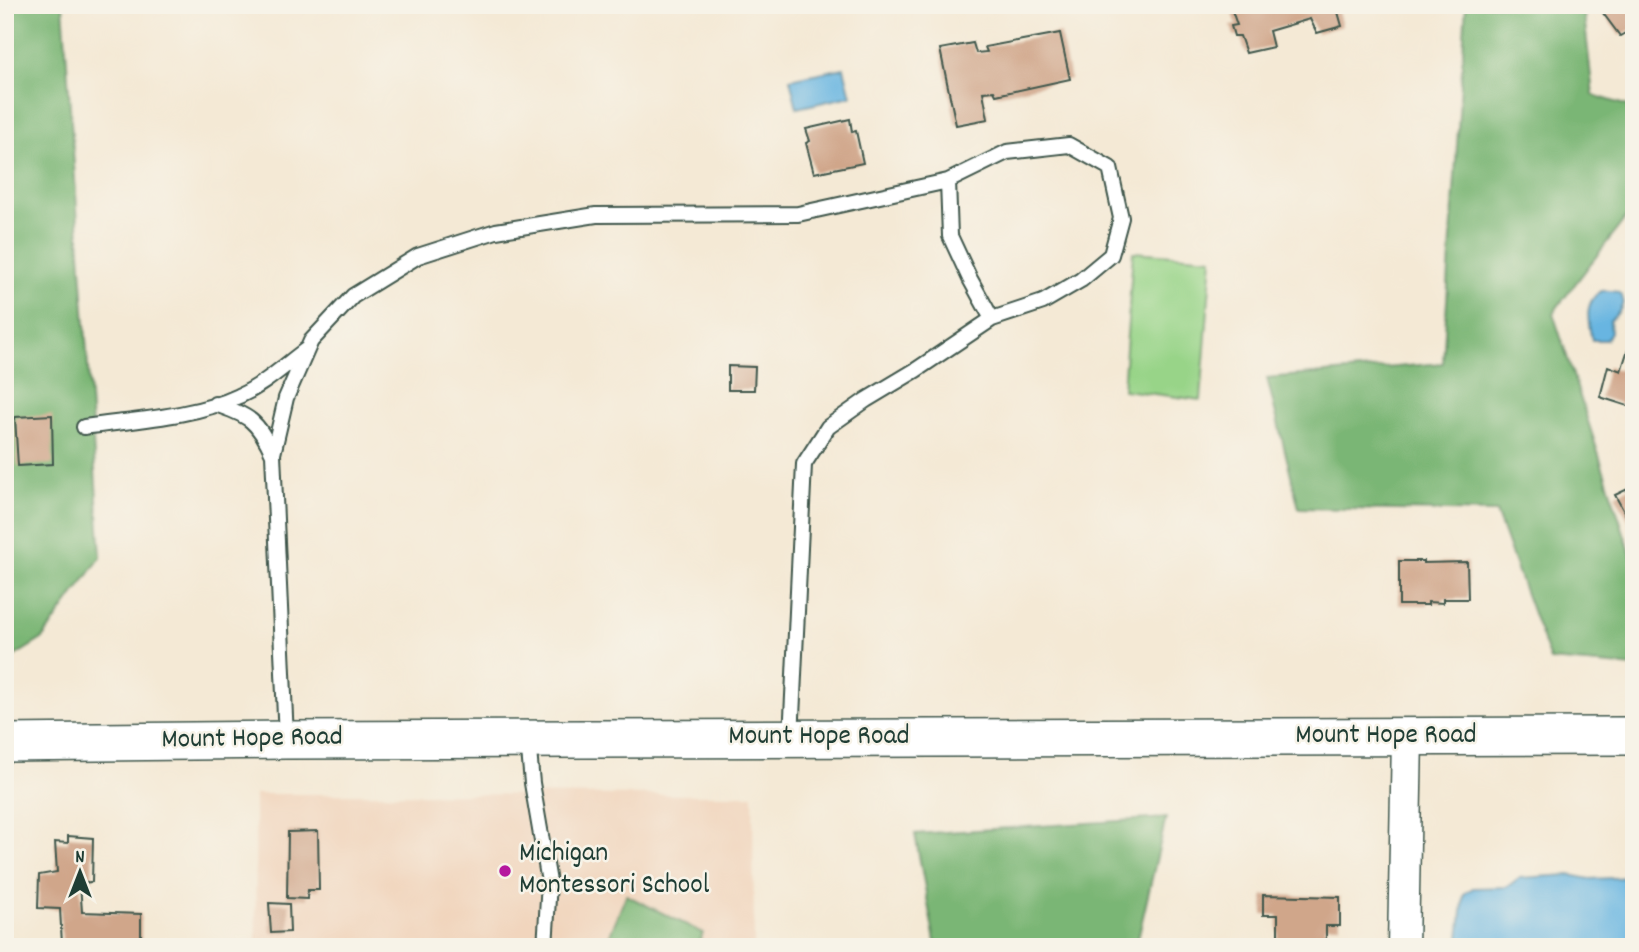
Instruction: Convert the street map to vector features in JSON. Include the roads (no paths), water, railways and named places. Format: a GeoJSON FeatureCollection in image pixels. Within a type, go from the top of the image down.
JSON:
{"type":"FeatureCollection","features":[{"type":"Feature","properties":{"kind":"street","name":"Mount Hope Road"},"geometry":{"type":"LineString","coordinates":[[5,743],[1634,736]]}},
{"type":"Feature","properties":{"kind":"street"},"geometry":{"type":"LineString","coordinates":[[1403,947],[1407,737]]}},
{"type":"Feature","properties":{"kind":"lane"},"geometry":{"type":"LineString","coordinates":[[286,740],[273,454],[286,398],[311,341],[353,296],[418,256],[496,231],[596,215],[798,214],[948,181],[1007,152],[1069,145],[1110,168],[1121,218],[1111,255],[1081,280],[1043,302],[992,318],[828,427],[804,464],[791,738]]}},
{"type":"Feature","properties":{"kind":"lane"},"geometry":{"type":"LineString","coordinates":[[948,181],[950,236],[992,318]]}},
{"type":"Feature","properties":{"kind":"lane"},"geometry":{"type":"LineString","coordinates":[[84,427],[185,413],[237,397],[308,349]]}},
{"type":"Feature","properties":{"kind":"lane"},"geometry":{"type":"LineString","coordinates":[[215,404],[240,412],[253,420],[264,433],[273,454]]}},
{"type":"Feature","properties":{"kind":"lane"},"geometry":{"type":"LineString","coordinates":[[528,739],[532,783],[549,882],[545,947]]}},
{"type":"Feature","properties":{"kind":"water"},"geometry":{"type":"Polygon","coordinates":[[[844,68],[851,96],[797,108],[790,79],[844,68]]]}},
{"type":"Feature","properties":{"kind":"water"},"geometry":{"type":"Polygon","coordinates":[[[1602,291],[1617,293],[1623,300],[1620,310],[1610,321],[1611,332],[1606,340],[1592,340],[1588,319],[1589,306],[1602,291]]]}},
{"type":"Feature","properties":{"kind":"water"},"geometry":{"type":"Polygon","coordinates":[[[1570,875],[1590,879],[1634,877],[1634,947],[1458,947],[1464,894],[1473,888],[1507,887],[1519,878],[1570,875]]]}},
{"type":"Feature","properties":{"kind":"place","name":"Michigan Montessori School"},"geometry":{"type":"Point","coordinates":[505,871]}}]}
